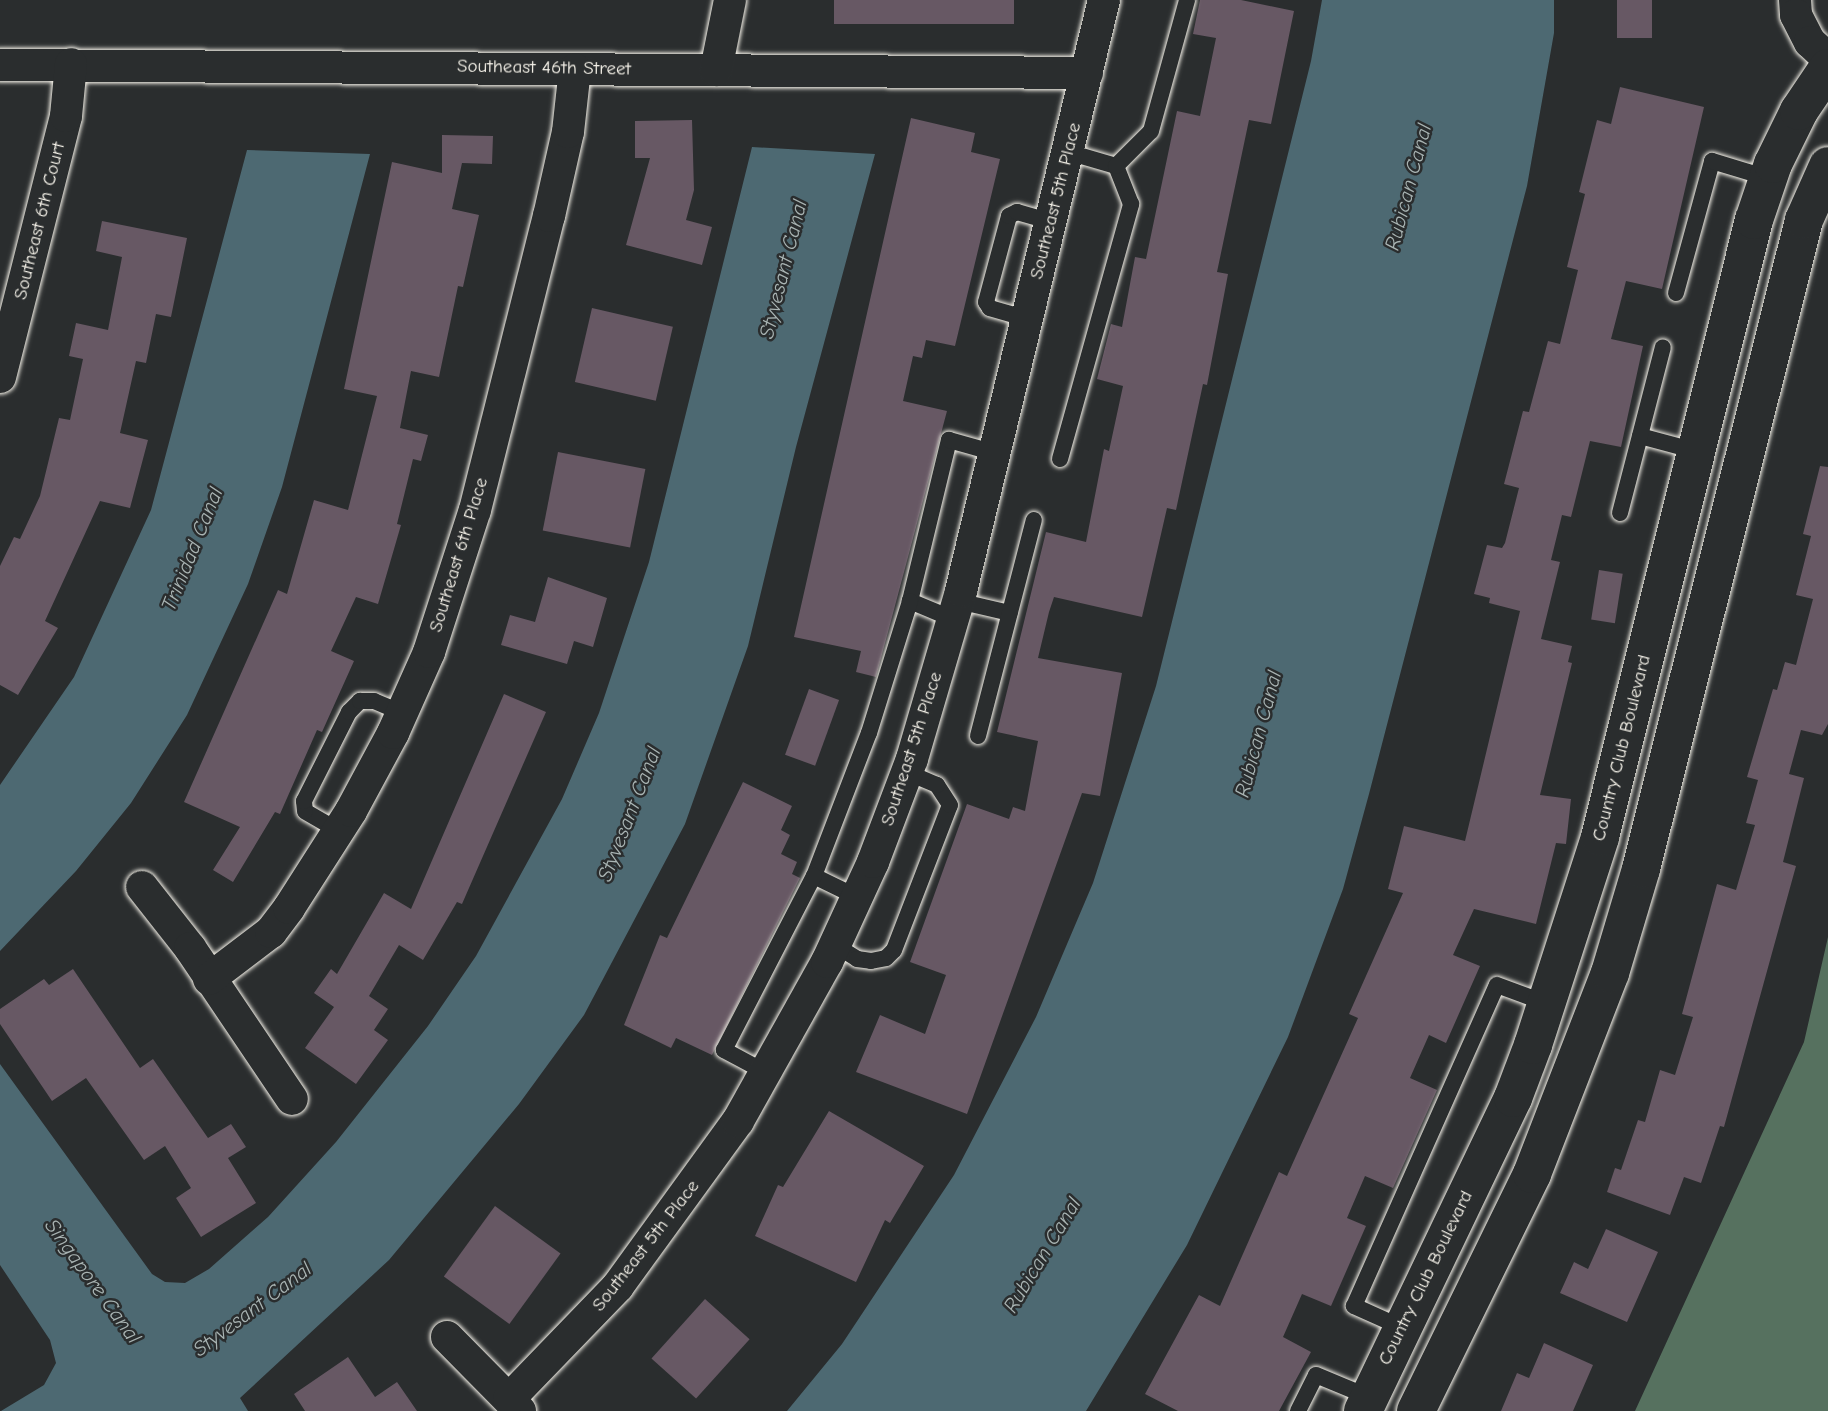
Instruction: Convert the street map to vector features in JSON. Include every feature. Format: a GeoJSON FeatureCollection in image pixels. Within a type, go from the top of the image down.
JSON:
{"type":"FeatureCollection","features":[{"type":"Feature","properties":{"kind":"main road","name":"Country Club Boulevard"},"geometry":{"type":"LineString","coordinates":[[1366,1404],[1513,1098],[1548,1003],[1577,915],[1754,219],[1768,178],[1799,111],[1828,68]]}},
{"type":"Feature","properties":{"kind":"main road"},"geometry":{"type":"LineString","coordinates":[[1416,1411],[1532,1174],[1582,1053],[1623,930],[1804,220],[1828,166]]}},
{"type":"Feature","properties":{"kind":"main road"},"geometry":{"type":"LineString","coordinates":[[1647,647],[1694,658]]}},
{"type":"Feature","properties":{"kind":"main road"},"geometry":{"type":"LineString","coordinates":[[1577,915],[1623,930]]}},
{"type":"Feature","properties":{"kind":"street"},"geometry":{"type":"LineString","coordinates":[[716,70],[730,0]]}},
{"type":"Feature","properties":{"kind":"street","name":"Southeast 5th Place"},"geometry":{"type":"LineString","coordinates":[[447,1338],[514,1405],[618,1286],[686,1197],[767,1073],[835,945],[907,772],[955,610],[1104,0]]}},
{"type":"Feature","properties":{"kind":"street"},"geometry":{"type":"LineString","coordinates":[[1796,0],[1796,15],[1810,42],[1828,59]]}},
{"type":"Feature","properties":{"kind":"street","name":"Southeast 6th Court"},"geometry":{"type":"LineString","coordinates":[[0,377],[63,128],[71,64]]}},
{"type":"Feature","properties":{"kind":"street","name":"Southeast 46th Street"},"geometry":{"type":"LineString","coordinates":[[0,65],[1087,73]]}},
{"type":"Feature","properties":{"kind":"street","name":"Southeast 6th Place"},"geometry":{"type":"LineString","coordinates":[[209,979],[271,932],[339,831],[402,713],[446,606],[475,510],[550,215],[568,132],[575,69]]}},
{"type":"Feature","properties":{"kind":"street"},"geometry":{"type":"LineString","coordinates":[[142,887],[292,1099]]}},
{"type":"Feature","properties":{"kind":"lane"},"geometry":{"type":"LineString","coordinates":[[1116,166],[1151,131],[1187,0]]}},
{"type":"Feature","properties":{"kind":"lane"},"geometry":{"type":"LineString","coordinates":[[1068,152],[1116,166]]}},
{"type":"Feature","properties":{"kind":"lane"},"geometry":{"type":"LineString","coordinates":[[1676,293],[1712,161],[1768,178]]}},
{"type":"Feature","properties":{"kind":"lane"},"geometry":{"type":"LineString","coordinates":[[1060,459],[1131,204],[1116,166]]}},
{"type":"Feature","properties":{"kind":"lane"},"geometry":{"type":"LineString","coordinates":[[1028,319],[989,308],[986,302],[1009,215],[1017,212],[1051,222]]}},
{"type":"Feature","properties":{"kind":"lane"},"geometry":{"type":"LineString","coordinates":[[1620,513],[1663,347]]}},
{"type":"Feature","properties":{"kind":"lane"},"geometry":{"type":"LineString","coordinates":[[1640,436],[1696,451]]}},
{"type":"Feature","properties":{"kind":"lane"},"geometry":{"type":"LineString","coordinates":[[767,1073],[724,1050],[814,876],[869,733],[910,601],[949,440],[995,453]]}},
{"type":"Feature","properties":{"kind":"lane"},"geometry":{"type":"LineString","coordinates":[[978,736],[1034,520]]}},
{"type":"Feature","properties":{"kind":"lane"},"geometry":{"type":"LineString","coordinates":[[910,601],[955,610],[1010,613]]}},
{"type":"Feature","properties":{"kind":"lane"},"geometry":{"type":"LineString","coordinates":[[339,831],[305,811],[304,801],[349,712],[360,701],[374,701],[402,713]]}},
{"type":"Feature","properties":{"kind":"lane"},"geometry":{"type":"LineString","coordinates":[[835,945],[857,959],[872,961],[886,958],[899,937],[950,805],[936,785],[907,772]]}},
{"type":"Feature","properties":{"kind":"lane"},"geometry":{"type":"LineString","coordinates":[[814,876],[857,897]]}},
{"type":"Feature","properties":{"kind":"lane"},"geometry":{"type":"LineString","coordinates":[[1403,1328],[1354,1306],[1491,997],[1497,985],[1548,1003]]}},
{"type":"Feature","properties":{"kind":"lane"},"geometry":{"type":"LineString","coordinates":[[1298,1411],[1316,1375],[1366,1404]]}},
{"type":"Feature","properties":{"kind":"green space"},"geometry":{"type":"Polygon","coordinates":[[[1828,937],[1828,1411],[1635,1411],[1804,1042],[1828,937]]]}},
{"type":"Feature","properties":{"kind":"water","name":"Rubican Canal"},"geometry":{"type":"Polygon","coordinates":[[[1322,0],[1554,0],[1554,33],[1527,186],[1369,794],[1343,889],[1288,1037],[1187,1245],[1086,1411],[787,1411],[842,1344],[954,1175],[1036,1017],[1093,883],[1156,686],[1311,61],[1322,0]]]}},
{"type":"Feature","properties":{"kind":"water"},"geometry":{"type":"Polygon","coordinates":[[[752,147],[875,154],[796,447],[748,646],[685,824],[584,1015],[519,1104],[389,1260],[240,1398],[248,1411],[1,1411],[44,1385],[56,1363],[50,1340],[0,1265],[0,1064],[152,1274],[165,1282],[185,1283],[209,1269],[268,1217],[336,1142],[428,1026],[476,956],[562,799],[599,713],[649,562],[752,147]]]}},
{"type":"Feature","properties":{"kind":"water","name":"Trinidad Canal"},"geometry":{"type":"Polygon","coordinates":[[[247,150],[370,154],[282,487],[248,584],[187,715],[131,803],[76,871],[0,951],[0,785],[74,677],[151,510],[247,150]]]}},
{"type":"Feature","properties":{"kind":"building"},"geometry":{"type":"Polygon","coordinates":[[[834,0],[1014,0],[1014,24],[834,24],[834,0]]]}},
{"type":"Feature","properties":{"kind":"building"},"geometry":{"type":"Polygon","coordinates":[[[1200,0],[1241,0],[1294,11],[1271,124],[1249,120],[1217,272],[1228,274],[1207,385],[1203,384],[1176,510],[1167,508],[1142,617],[1054,597],[1049,612],[1038,658],[1122,673],[1100,796],[1082,793],[967,1114],[856,1072],[880,1015],[925,1034],[946,975],[910,962],[967,804],[1009,819],[1013,807],[1025,811],[1038,741],[997,732],[1046,532],[1086,542],[1104,449],[1109,451],[1123,386],[1097,379],[1111,324],[1122,327],[1135,257],[1146,259],[1177,111],[1200,116],[1216,38],[1193,34],[1200,0]]]}},
{"type":"Feature","properties":{"kind":"building"},"geometry":{"type":"Polygon","coordinates":[[[1617,0],[1652,0],[1652,38],[1617,38],[1617,0]]]}},
{"type":"Feature","properties":{"kind":"building"},"geometry":{"type":"Polygon","coordinates":[[[1620,87],[1704,107],[1662,289],[1626,281],[1611,339],[1643,346],[1621,447],[1590,441],[1571,517],[1562,515],[1551,560],[1560,562],[1541,639],[1572,646],[1568,662],[1572,663],[1540,795],[1571,799],[1566,844],[1556,843],[1536,924],[1474,909],[1453,955],[1480,966],[1446,1043],[1429,1035],[1410,1078],[1437,1090],[1393,1188],[1365,1176],[1347,1218],[1366,1226],[1331,1306],[1302,1294],[1283,1337],[1311,1352],[1279,1411],[1178,1411],[1145,1394],[1199,1295],[1220,1306],[1279,1172],[1287,1176],[1358,1018],[1349,1014],[1403,893],[1388,889],[1404,826],[1465,841],[1520,611],[1489,603],[1490,598],[1474,594],[1487,545],[1502,548],[1505,543],[1519,488],[1504,484],[1523,411],[1529,412],[1548,341],[1560,344],[1578,270],[1567,267],[1585,194],[1579,192],[1597,120],[1611,124],[1620,87]]]}},
{"type":"Feature","properties":{"kind":"building"},"geometry":{"type":"Polygon","coordinates":[[[911,118],[975,133],[971,152],[1000,159],[955,346],[926,340],[922,358],[913,356],[903,401],[947,411],[876,677],[856,672],[861,651],[794,637],[911,118]]]}},
{"type":"Feature","properties":{"kind":"building"},"geometry":{"type":"Polygon","coordinates":[[[692,120],[694,190],[686,220],[712,227],[702,265],[626,245],[650,158],[635,158],[635,121],[692,120]]]}},
{"type":"Feature","properties":{"kind":"building"},"geometry":{"type":"Polygon","coordinates":[[[442,135],[493,136],[492,164],[462,163],[452,209],[479,215],[463,287],[458,286],[439,377],[411,371],[400,428],[428,435],[421,461],[413,459],[397,524],[401,525],[378,604],[356,597],[331,651],[354,661],[322,732],[317,730],[280,814],[275,812],[233,882],[213,870],[240,827],[184,802],[278,590],[287,594],[314,500],[348,510],[377,396],[344,389],[392,162],[442,173],[442,135]]]}},
{"type":"Feature","properties":{"kind":"building"},"geometry":{"type":"Polygon","coordinates":[[[102,221],[187,238],[171,317],[156,314],[146,363],[136,361],[120,433],[148,440],[130,508],[100,501],[45,621],[58,628],[18,695],[0,685],[0,566],[14,537],[20,539],[40,496],[59,418],[70,420],[83,359],[69,356],[76,323],[108,330],[122,257],[96,251],[102,221]]]}},
{"type":"Feature","properties":{"kind":"building"},"geometry":{"type":"Polygon","coordinates":[[[592,308],[673,327],[656,401],[575,382],[592,308]]]}},
{"type":"Feature","properties":{"kind":"building"},"geometry":{"type":"Polygon","coordinates":[[[558,452],[645,469],[630,548],[543,531],[558,452]]]}},
{"type":"Feature","properties":{"kind":"building"},"geometry":{"type":"Polygon","coordinates":[[[1820,466],[1828,467],[1828,724],[1822,735],[1801,730],[1789,774],[1804,778],[1783,862],[1796,866],[1724,1127],[1720,1126],[1701,1183],[1684,1177],[1670,1215],[1607,1192],[1615,1168],[1621,1170],[1638,1120],[1645,1122],[1660,1070],[1675,1075],[1693,1017],[1682,1014],[1717,884],[1736,890],[1755,825],[1746,823],[1758,780],[1747,777],[1773,689],[1777,690],[1785,662],[1796,665],[1813,599],[1796,595],[1811,536],[1803,534],[1820,466]]]}},
{"type":"Feature","properties":{"kind":"building"},"geometry":{"type":"Polygon","coordinates":[[[1599,570],[1623,574],[1615,623],[1591,619],[1599,570]]]}},
{"type":"Feature","properties":{"kind":"building"},"geometry":{"type":"Polygon","coordinates":[[[548,577],[607,598],[593,647],[574,641],[567,664],[501,645],[510,615],[535,622],[548,577]]]}},
{"type":"Feature","properties":{"kind":"building"},"geometry":{"type":"Polygon","coordinates":[[[809,689],[839,700],[815,766],[785,755],[809,689]]]}},
{"type":"Feature","properties":{"kind":"building"},"geometry":{"type":"Polygon","coordinates":[[[504,694],[546,712],[462,904],[457,902],[423,960],[399,945],[369,996],[388,1009],[374,1030],[388,1040],[356,1084],[305,1048],[334,1007],[314,993],[331,969],[337,974],[384,893],[411,909],[504,694]]]}},
{"type":"Feature","properties":{"kind":"building"},"geometry":{"type":"Polygon","coordinates":[[[743,782],[792,806],[781,830],[790,835],[781,854],[797,862],[792,874],[800,878],[712,1055],[676,1038],[671,1048],[624,1025],[660,935],[667,938],[743,782]]]}},
{"type":"Feature","properties":{"kind":"building"},"geometry":{"type":"Polygon","coordinates":[[[73,969],[140,1068],[153,1059],[208,1138],[231,1124],[246,1147],[228,1158],[256,1203],[201,1237],[176,1198],[191,1188],[165,1146],[144,1160],[86,1078],[52,1101],[0,1024],[0,1009],[44,979],[49,985],[73,969]]]}},
{"type":"Feature","properties":{"kind":"building"},"geometry":{"type":"Polygon","coordinates":[[[829,1111],[924,1166],[890,1223],[885,1220],[856,1282],[755,1236],[778,1185],[783,1187],[829,1111]]]}},
{"type":"Feature","properties":{"kind":"building"},"geometry":{"type":"Polygon","coordinates":[[[495,1206],[561,1254],[509,1324],[444,1276],[495,1206]]]}},
{"type":"Feature","properties":{"kind":"building"},"geometry":{"type":"Polygon","coordinates":[[[1606,1229],[1658,1252],[1627,1322],[1560,1293],[1574,1262],[1588,1269],[1606,1229]]]}},
{"type":"Feature","properties":{"kind":"building"},"geometry":{"type":"Polygon","coordinates":[[[705,1299],[750,1339],[696,1399],[651,1358],[705,1299]]]}},
{"type":"Feature","properties":{"kind":"building"},"geometry":{"type":"Polygon","coordinates":[[[1544,1343],[1593,1365],[1573,1411],[1501,1411],[1517,1373],[1529,1378],[1544,1343]]]}},
{"type":"Feature","properties":{"kind":"building"},"geometry":{"type":"Polygon","coordinates":[[[348,1357],[375,1397],[397,1382],[417,1411],[305,1411],[294,1394],[348,1357]]]}},
{"type":"Feature","properties":{"kind":"water label","name":"Styvesant Canal"},"geometry":{"type":"Point","coordinates":[783,269]}},
{"type":"Feature","properties":{"kind":"water label","name":"Styvesant Canal"},"geometry":{"type":"Point","coordinates":[629,814]}},
{"type":"Feature","properties":{"kind":"water label","name":"Singapore Canal"},"geometry":{"type":"Point","coordinates":[93,1281]}},
{"type":"Feature","properties":{"kind":"water label","name":"Styvesant Canal"},"geometry":{"type":"Point","coordinates":[252,1309]}}]}
